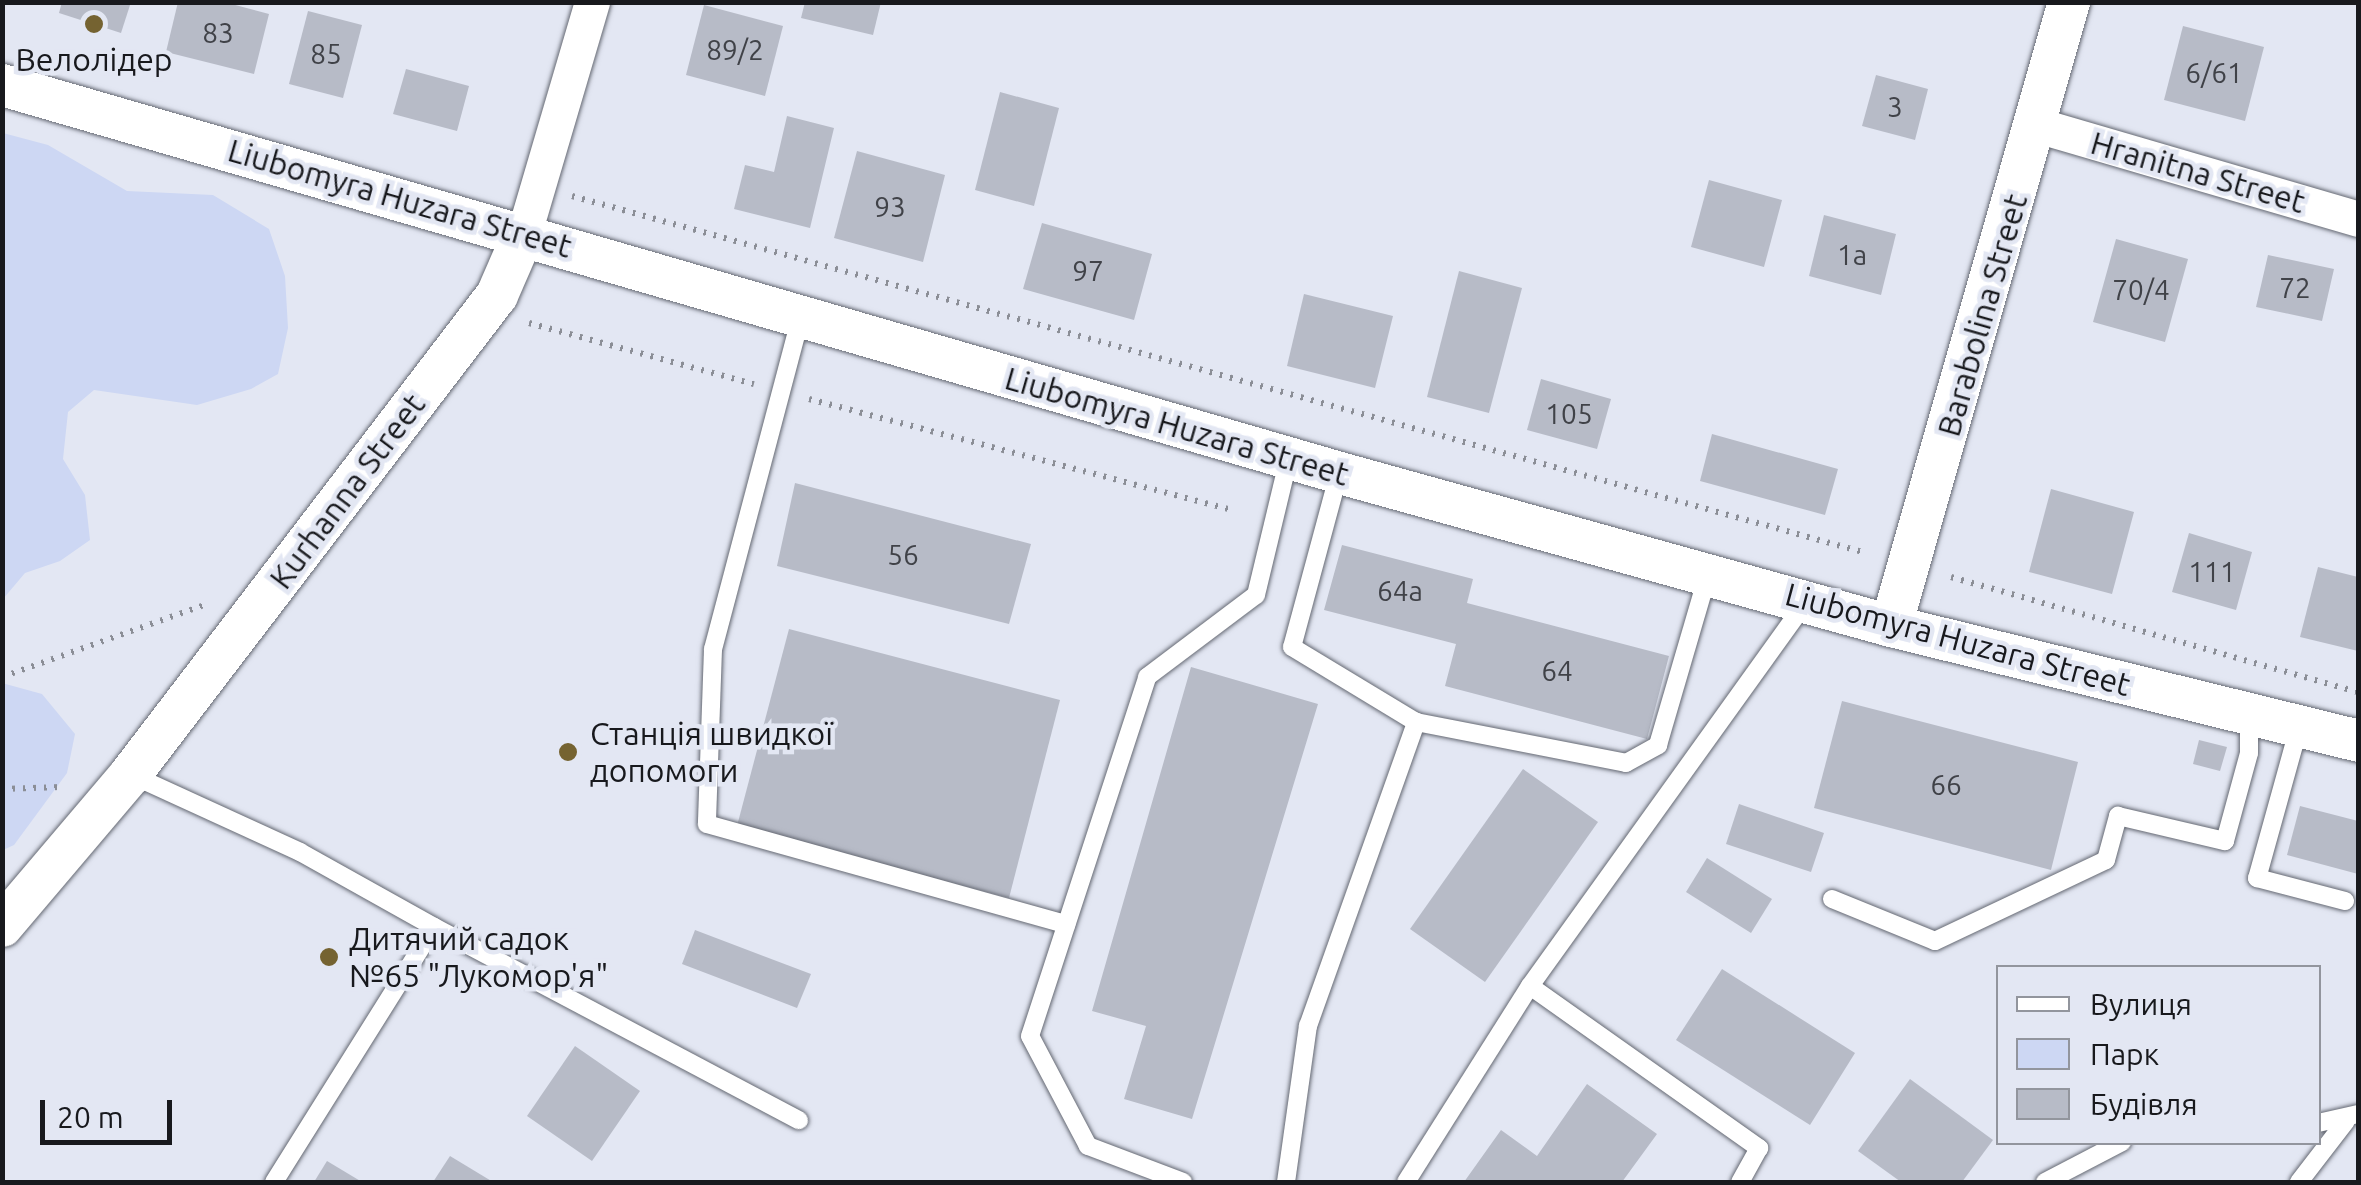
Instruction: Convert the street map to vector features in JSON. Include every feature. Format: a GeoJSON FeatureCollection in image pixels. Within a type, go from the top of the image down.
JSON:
{"type":"FeatureCollection","features":[{"type":"Feature","properties":{"kind":"street","name":"Kurhanna Street"},"geometry":{"type":"LineString","coordinates":[[2,926],[130,775],[497,295],[524,233],[592,2]]}},
{"type":"Feature","properties":{"kind":"street","name":"Barabolina Street"},"geometry":{"type":"LineString","coordinates":[[1891,626],[2069,2]]}},
{"type":"Feature","properties":{"kind":"street","name":"Liubomyra Huzara Street"},"geometry":{"type":"LineString","coordinates":[[2,85],[524,233],[800,320],[1340,473],[1709,571],[1891,626],[2358,741]]}},
{"type":"Feature","properties":{"kind":"street","name":"Hranitna Street"},"geometry":{"type":"LineString","coordinates":[[2036,125],[2358,219]]}},
{"type":"Feature","properties":{"kind":"lane"},"geometry":{"type":"LineString","coordinates":[[800,320],[778,390],[713,649],[707,824],[1066,924]]}},
{"type":"Feature","properties":{"kind":"lane"},"geometry":{"type":"LineString","coordinates":[[1182,1182],[1088,1146],[1030,1036],[1146,678],[1256,595],[1290,458]]}},
{"type":"Feature","properties":{"kind":"lane"},"geometry":{"type":"LineString","coordinates":[[1340,473],[1292,647],[1416,722],[1626,762],[1658,745],[1709,571]]}},
{"type":"Feature","properties":{"kind":"lane"},"geometry":{"type":"LineString","coordinates":[[1406,1182],[1530,986],[1807,600]]}},
{"type":"Feature","properties":{"kind":"lane"},"geometry":{"type":"LineString","coordinates":[[1832,899],[1935,941],[2106,860],[2118,816],[2225,841],[2248,753],[2249,713]]}},
{"type":"Feature","properties":{"kind":"lane"},"geometry":{"type":"LineString","coordinates":[[1286,1182],[1308,1026],[1416,722]]}},
{"type":"Feature","properties":{"kind":"lane"},"geometry":{"type":"LineString","coordinates":[[2300,726],[2257,878],[2346,901]]}},
{"type":"Feature","properties":{"kind":"lane"},"geometry":{"type":"LineString","coordinates":[[130,775],[300,852],[799,1120]]}},
{"type":"Feature","properties":{"kind":"lane"},"geometry":{"type":"LineString","coordinates":[[274,1182],[434,927]]}},
{"type":"Feature","properties":{"kind":"lane"},"geometry":{"type":"LineString","coordinates":[[1530,986],[1759,1148],[1740,1182]]}},
{"type":"Feature","properties":{"kind":"lane"},"geometry":{"type":"LineString","coordinates":[[2321,1123],[2352,1118]]}},
{"type":"Feature","properties":{"kind":"lane"},"geometry":{"type":"LineString","coordinates":[[2299,1182],[2352,1118]]}},
{"type":"Feature","properties":{"kind":"lane"},"geometry":{"type":"LineString","coordinates":[[2045,1182],[2116,1145]]}},
{"type":"Feature","properties":{"kind":"path"},"geometry":{"type":"LineString","coordinates":[[538,187],[2358,692]]}},
{"type":"Feature","properties":{"kind":"path"},"geometry":{"type":"LineString","coordinates":[[518,320],[1229,508]]}},
{"type":"Feature","properties":{"kind":"path"},"geometry":{"type":"LineString","coordinates":[[2,677],[216,600]]}},
{"type":"Feature","properties":{"kind":"path"},"geometry":{"type":"LineString","coordinates":[[2,789],[71,786]]}},
{"type":"Feature","properties":{"kind":"green space"},"geometry":{"type":"Polygon","coordinates":[[[3,133],[48,145],[127,191],[213,195],[269,229],[285,276],[288,328],[278,374],[251,389],[197,405],[94,390],[68,412],[63,459],[85,495],[90,540],[60,561],[25,573],[3,599],[3,133]]]}},
{"type":"Feature","properties":{"kind":"green space"},"geometry":{"type":"Polygon","coordinates":[[[2,683],[42,694],[75,734],[67,773],[14,845],[3,850],[2,683]]]}},
{"type":"Feature","properties":{"kind":"building"},"geometry":{"type":"Polygon","coordinates":[[[62,2],[131,2],[121,33],[59,13],[62,2]]]}},
{"type":"Feature","properties":{"kind":"building"},"geometry":{"type":"Polygon","coordinates":[[[178,2],[224,2],[269,14],[254,74],[166,52],[178,2]]]}},
{"type":"Feature","properties":{"kind":"building"},"geometry":{"type":"Polygon","coordinates":[[[805,2],[881,2],[873,35],[801,18],[805,2]]]}},
{"type":"Feature","properties":{"kind":"building"},"geometry":{"type":"Polygon","coordinates":[[[704,5],[783,26],[765,96],[686,75],[704,5]]]}},
{"type":"Feature","properties":{"kind":"building"},"geometry":{"type":"Polygon","coordinates":[[[308,11],[362,25],[343,98],[289,84],[308,11]]]}},
{"type":"Feature","properties":{"kind":"building"},"geometry":{"type":"Polygon","coordinates":[[[2183,26],[2264,47],[2245,121],[2164,100],[2183,26]]]}},
{"type":"Feature","properties":{"kind":"building"},"geometry":{"type":"Polygon","coordinates":[[[406,69],[469,86],[457,131],[393,114],[406,69]]]}},
{"type":"Feature","properties":{"kind":"building"},"geometry":{"type":"Polygon","coordinates":[[[1876,75],[1928,89],[1915,140],[1862,126],[1876,75]]]}},
{"type":"Feature","properties":{"kind":"building"},"geometry":{"type":"Polygon","coordinates":[[[1000,92],[1059,108],[1034,206],[975,190],[1000,92]]]}},
{"type":"Feature","properties":{"kind":"building"},"geometry":{"type":"Polygon","coordinates":[[[787,116],[834,128],[810,228],[734,209],[745,165],[774,172],[787,116]]]}},
{"type":"Feature","properties":{"kind":"building"},"geometry":{"type":"Polygon","coordinates":[[[857,151],[945,175],[923,262],[834,238],[857,151]]]}},
{"type":"Feature","properties":{"kind":"building"},"geometry":{"type":"Polygon","coordinates":[[[1709,180],[1782,200],[1764,267],[1691,247],[1709,180]]]}},
{"type":"Feature","properties":{"kind":"building"},"geometry":{"type":"Polygon","coordinates":[[[1824,215],[1896,234],[1881,295],[1809,276],[1824,215]]]}},
{"type":"Feature","properties":{"kind":"building"},"geometry":{"type":"Polygon","coordinates":[[[1042,223],[1152,254],[1134,320],[1023,289],[1042,223]]]}},
{"type":"Feature","properties":{"kind":"building"},"geometry":{"type":"Polygon","coordinates":[[[2116,239],[2188,259],[2165,342],[2093,322],[2116,239]]]}},
{"type":"Feature","properties":{"kind":"building"},"geometry":{"type":"Polygon","coordinates":[[[2268,255],[2334,269],[2322,321],[2256,307],[2268,255]]]}},
{"type":"Feature","properties":{"kind":"building"},"geometry":{"type":"Polygon","coordinates":[[[1459,271],[1522,288],[1489,413],[1427,397],[1459,271]]]}},
{"type":"Feature","properties":{"kind":"building"},"geometry":{"type":"Polygon","coordinates":[[[1304,294],[1393,316],[1375,388],[1287,366],[1304,294]]]}},
{"type":"Feature","properties":{"kind":"building"},"geometry":{"type":"Polygon","coordinates":[[[1541,379],[1611,399],[1597,449],[1527,430],[1541,379]]]}},
{"type":"Feature","properties":{"kind":"building"},"geometry":{"type":"Polygon","coordinates":[[[1712,434],[1838,469],[1825,515],[1700,481],[1712,434]]]}},
{"type":"Feature","properties":{"kind":"building"},"geometry":{"type":"Polygon","coordinates":[[[795,483],[1031,544],[1009,624],[777,566],[795,483]]]}},
{"type":"Feature","properties":{"kind":"building"},"geometry":{"type":"Polygon","coordinates":[[[2051,489],[2134,512],[2112,594],[2029,572],[2051,489]]]}},
{"type":"Feature","properties":{"kind":"building"},"geometry":{"type":"Polygon","coordinates":[[[2189,533],[2252,552],[2236,610],[2172,592],[2189,533]]]}},
{"type":"Feature","properties":{"kind":"building"},"geometry":{"type":"Polygon","coordinates":[[[1342,545],[1473,579],[1467,603],[1669,656],[1647,739],[1445,686],[1456,644],[1324,610],[1342,545]]]}},
{"type":"Feature","properties":{"kind":"building"},"geometry":{"type":"Polygon","coordinates":[[[2318,567],[2358,577],[2358,651],[2300,637],[2318,567]]]}},
{"type":"Feature","properties":{"kind":"building"},"geometry":{"type":"Polygon","coordinates":[[[789,629],[1060,700],[1009,898],[737,826],[789,629]]]}},
{"type":"Feature","properties":{"kind":"building"},"geometry":{"type":"Polygon","coordinates":[[[1191,667],[1318,704],[1192,1119],[1124,1099],[1146,1026],[1092,1011],[1191,667]]]}},
{"type":"Feature","properties":{"kind":"building"},"geometry":{"type":"Polygon","coordinates":[[[1842,701],[2078,762],[2051,870],[1814,808],[1842,701]]]}},
{"type":"Feature","properties":{"kind":"building"},"geometry":{"type":"Polygon","coordinates":[[[2199,740],[2227,747],[2220,771],[2193,764],[2199,740]]]}},
{"type":"Feature","properties":{"kind":"building"},"geometry":{"type":"Polygon","coordinates":[[[1523,769],[1598,822],[1485,982],[1410,929],[1523,769]]]}},
{"type":"Feature","properties":{"kind":"building"},"geometry":{"type":"Polygon","coordinates":[[[1739,804],[1824,833],[1811,872],[1726,844],[1739,804]]]}},
{"type":"Feature","properties":{"kind":"building"},"geometry":{"type":"Polygon","coordinates":[[[2300,806],[2358,821],[2358,874],[2287,855],[2300,806]]]}},
{"type":"Feature","properties":{"kind":"building"},"geometry":{"type":"Polygon","coordinates":[[[1707,858],[1772,899],[1751,933],[1686,892],[1707,858]]]}},
{"type":"Feature","properties":{"kind":"building"},"geometry":{"type":"Polygon","coordinates":[[[695,930],[811,974],[797,1008],[682,964],[695,930]]]}},
{"type":"Feature","properties":{"kind":"building"},"geometry":{"type":"Polygon","coordinates":[[[1722,969],[1855,1053],[1810,1125],[1676,1040],[1722,969]]]}},
{"type":"Feature","properties":{"kind":"building"},"geometry":{"type":"Polygon","coordinates":[[[575,1046],[640,1091],[592,1161],[527,1116],[575,1046]]]}},
{"type":"Feature","properties":{"kind":"building"},"geometry":{"type":"Polygon","coordinates":[[[1910,1079],[1993,1140],[1962,1182],[1901,1182],[1858,1151],[1910,1079]]]}},
{"type":"Feature","properties":{"kind":"building"},"geometry":{"type":"Polygon","coordinates":[[[1587,1084],[1657,1134],[1622,1182],[1464,1182],[1501,1130],[1537,1156],[1587,1084]]]}},
{"type":"Feature","properties":{"kind":"building"},"geometry":{"type":"Polygon","coordinates":[[[450,1156],[493,1182],[433,1182],[450,1156]]]}},
{"type":"Feature","properties":{"kind":"building"},"geometry":{"type":"Polygon","coordinates":[[[327,1161],[362,1182],[314,1182],[327,1161]]]}},
{"type":"Feature","properties":{"kind":"place","name":"Велолідер"},"geometry":{"type":"Point","coordinates":[94,24]}},
{"type":"Feature","properties":{"kind":"place","name":"Станція швидкої допомоги"},"geometry":{"type":"Point","coordinates":[568,752]}},
{"type":"Feature","properties":{"kind":"place","name":"Дитячий садок №65 \"Лукомор'я\""},"geometry":{"type":"Point","coordinates":[329,957]}}]}
